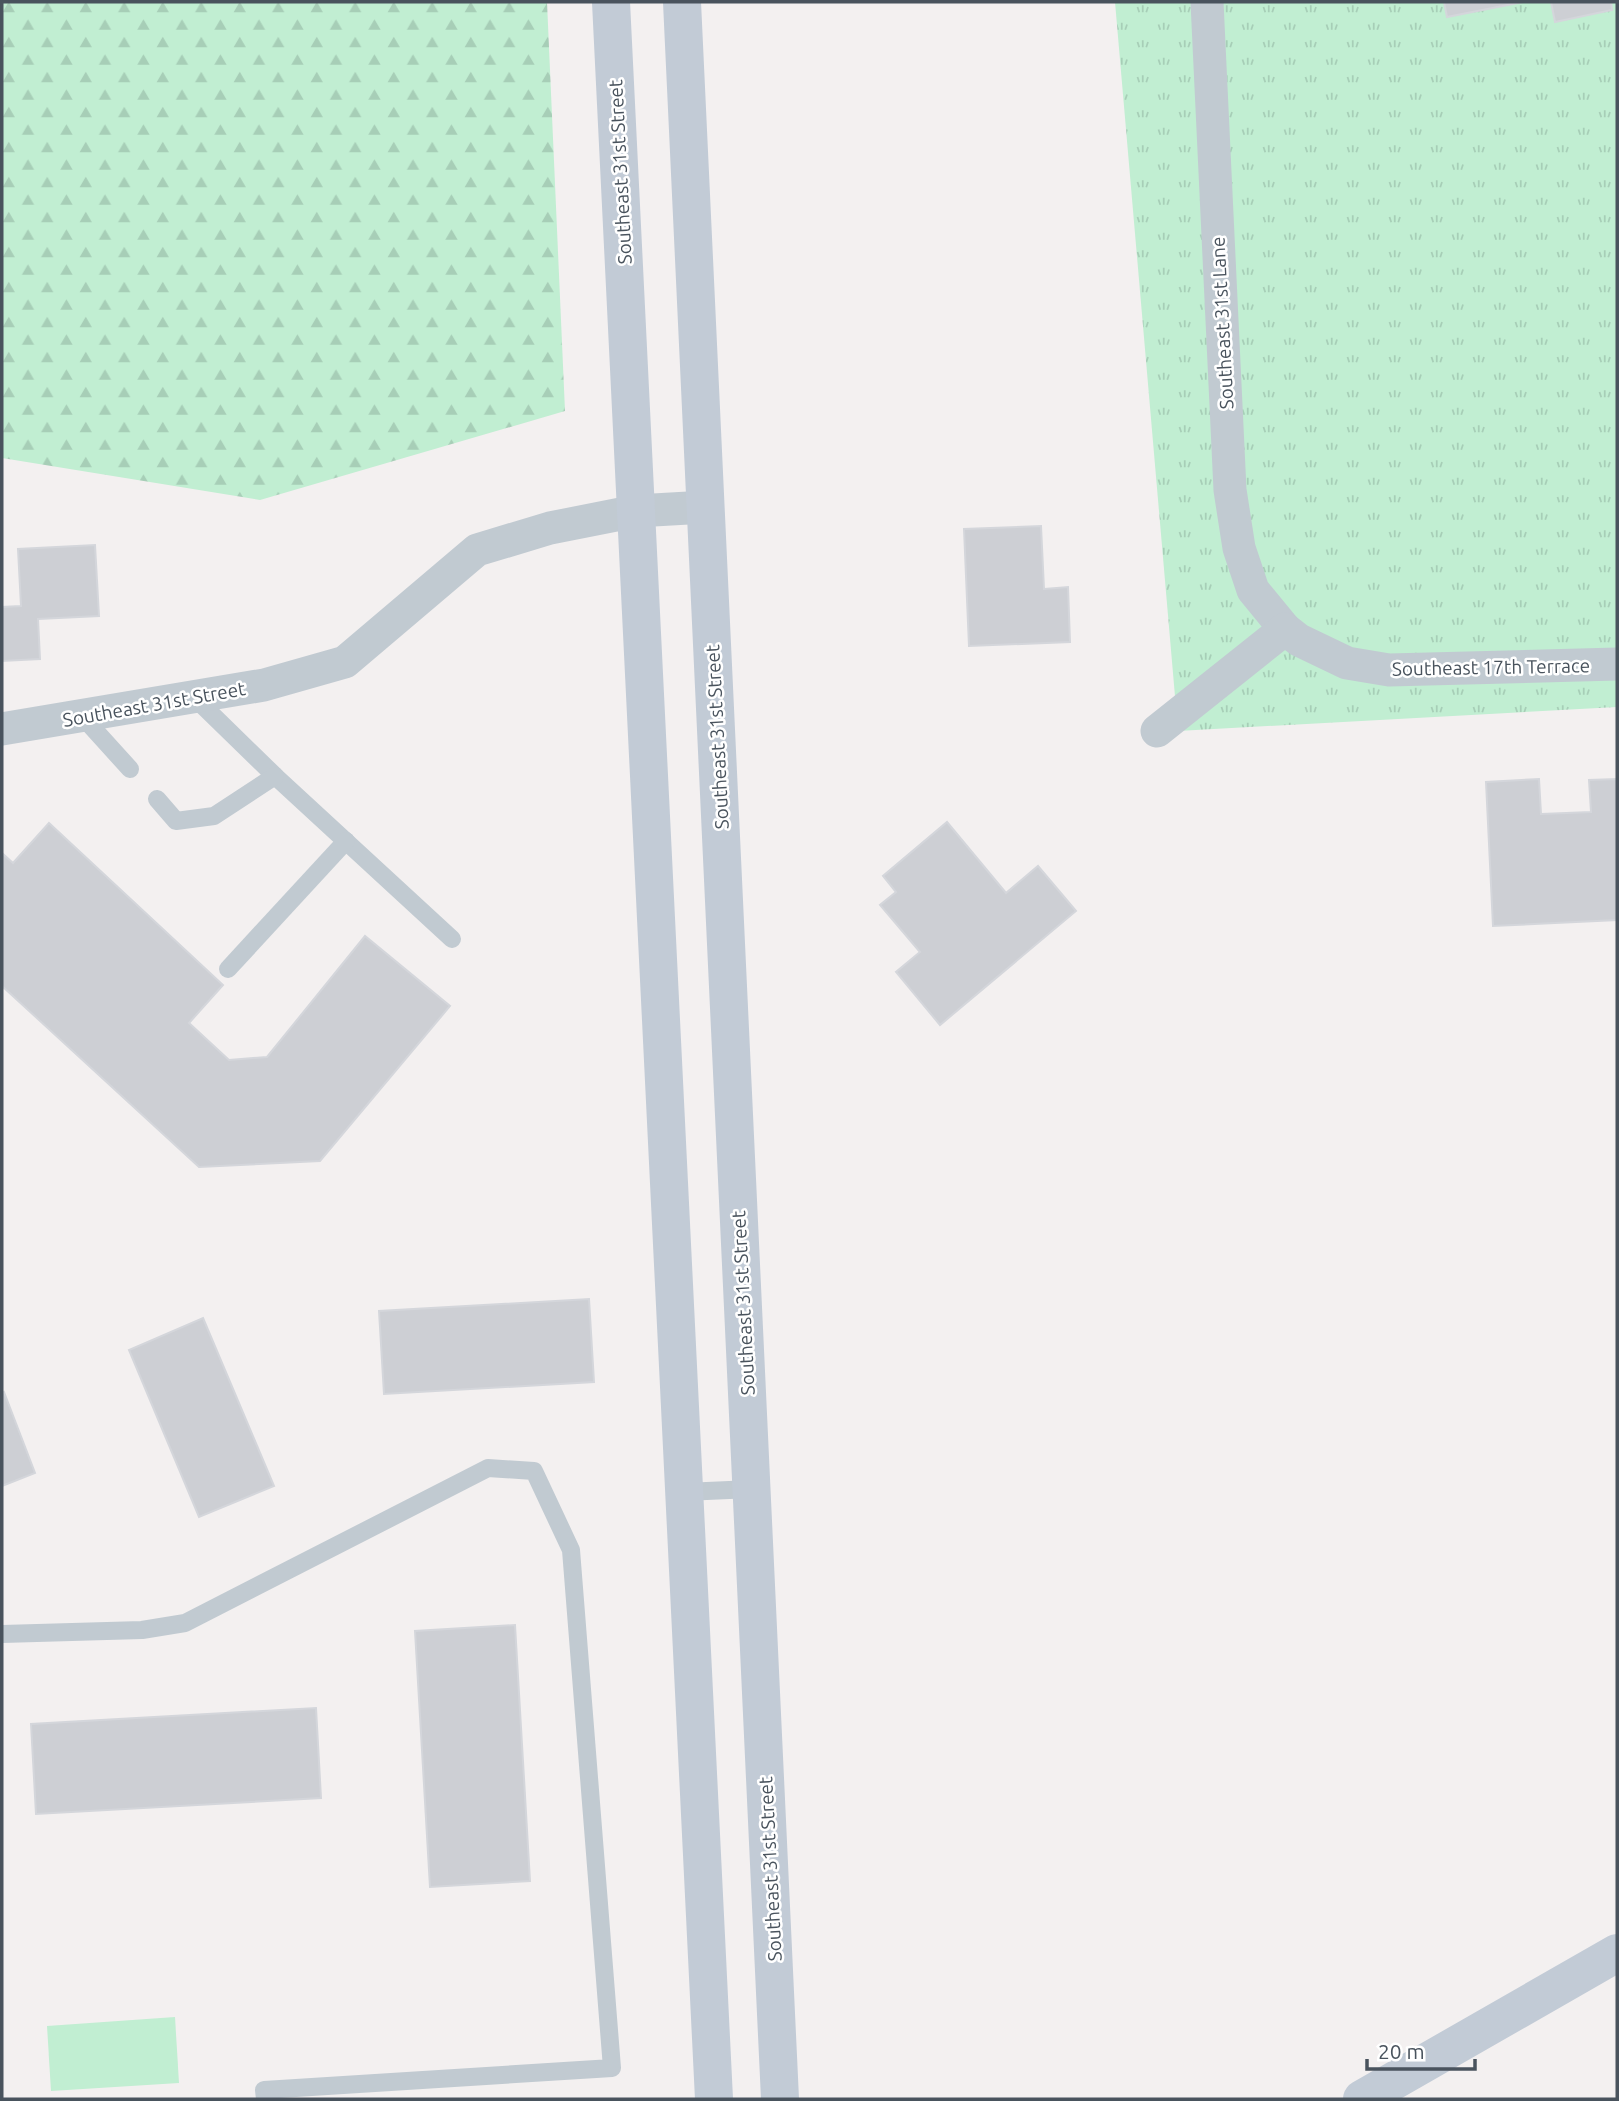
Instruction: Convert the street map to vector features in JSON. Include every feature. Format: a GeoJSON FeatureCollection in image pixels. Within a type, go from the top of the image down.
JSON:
{"type":"FeatureCollection","features":[{"type":"Feature","properties":{"kind":"main road","name":"Southeast 31st Street"},"geometry":{"type":"LineString","coordinates":[[611,2],[714,2099]]}},
{"type":"Feature","properties":{"kind":"main road","name":"Southeast 31st Street"},"geometry":{"type":"LineString","coordinates":[[682,2],[780,2099]]}},
{"type":"Feature","properties":{"kind":"main road"},"geometry":{"type":"LineString","coordinates":[[1362,2099],[1617,1953]]}},
{"type":"Feature","properties":{"kind":"street","name":"Southeast 31st Lane"},"geometry":{"type":"LineString","coordinates":[[1208,2],[1230,490],[1239,548],[1253,590],[1285,629]]}},
{"type":"Feature","properties":{"kind":"street","name":"Southeast 31st Street"},"geometry":{"type":"LineString","coordinates":[[2,729],[264,685],[345,662],[477,550],[550,528],[636,511],[706,507]]}},
{"type":"Feature","properties":{"kind":"street","name":"Southeast 17th Terrace"},"geometry":{"type":"LineString","coordinates":[[1285,629],[1299,640],[1347,663],[1389,670],[1617,664]]}},
{"type":"Feature","properties":{"kind":"street"},"geometry":{"type":"LineString","coordinates":[[1157,731],[1285,629]]}},
{"type":"Feature","properties":{"kind":"lane"},"geometry":{"type":"LineString","coordinates":[[194,697],[275,776],[452,939]]}},
{"type":"Feature","properties":{"kind":"lane"},"geometry":{"type":"LineString","coordinates":[[82,716],[130,769]]}},
{"type":"Feature","properties":{"kind":"lane"},"geometry":{"type":"LineString","coordinates":[[157,799],[176,821],[214,816],[275,776]]}},
{"type":"Feature","properties":{"kind":"lane"},"geometry":{"type":"LineString","coordinates":[[228,969],[345,841]]}},
{"type":"Feature","properties":{"kind":"lane"},"geometry":{"type":"LineString","coordinates":[[2,1634],[142,1630],[185,1623],[488,1468],[534,1471],[571,1550],[612,2068],[264,2090],[265,2099]]}},
{"type":"Feature","properties":{"kind":"lane"},"geometry":{"type":"LineString","coordinates":[[684,1492],[752,1489]]}},
{"type":"Feature","properties":{"kind":"green space"},"geometry":{"type":"Polygon","coordinates":[[[2,2],[547,2],[565,411],[260,500],[2,458],[2,2]]]}},
{"type":"Feature","properties":{"kind":"green space"},"geometry":{"type":"Polygon","coordinates":[[[1115,2],[1617,2],[1617,707],[1178,731],[1115,2]]]}},
{"type":"Feature","properties":{"kind":"green space"},"geometry":{"type":"Polygon","coordinates":[[[175,2017],[179,2083],[51,2091],[47,2026],[175,2017]]]}},
{"type":"Feature","properties":{"kind":"building"},"geometry":{"type":"Polygon","coordinates":[[[1444,2],[1523,2],[1447,17],[1444,2]]]}},
{"type":"Feature","properties":{"kind":"building"},"geometry":{"type":"Polygon","coordinates":[[[1551,2],[1611,2],[1612,10],[1555,22],[1551,2]]]}},
{"type":"Feature","properties":{"kind":"building"},"geometry":{"type":"Polygon","coordinates":[[[1041,526],[1044,589],[1068,587],[1070,642],[969,646],[964,529],[1041,526]]]}},
{"type":"Feature","properties":{"kind":"building"},"geometry":{"type":"Polygon","coordinates":[[[95,545],[99,616],[38,619],[40,659],[2,661],[2,607],[21,606],[18,549],[95,545]]]}},
{"type":"Feature","properties":{"kind":"building"},"geometry":{"type":"Polygon","coordinates":[[[1539,779],[1541,814],[1591,812],[1589,780],[1617,779],[1617,920],[1493,926],[1486,782],[1539,779]]]}},
{"type":"Feature","properties":{"kind":"building"},"geometry":{"type":"Polygon","coordinates":[[[947,822],[1006,893],[1038,866],[1076,911],[940,1025],[896,972],[920,952],[880,905],[896,892],[883,876],[947,822]]]}},
{"type":"Feature","properties":{"kind":"building"},"geometry":{"type":"Polygon","coordinates":[[[49,823],[223,985],[189,1023],[229,1060],[267,1057],[365,936],[450,1006],[320,1161],[199,1167],[2,986],[2,853],[13,863],[49,823]]]}},
{"type":"Feature","properties":{"kind":"building"},"geometry":{"type":"Polygon","coordinates":[[[589,1299],[594,1382],[384,1394],[379,1311],[589,1299]]]}},
{"type":"Feature","properties":{"kind":"building"},"geometry":{"type":"Polygon","coordinates":[[[203,1318],[274,1486],[199,1517],[129,1350],[203,1318]]]}},
{"type":"Feature","properties":{"kind":"building"},"geometry":{"type":"Polygon","coordinates":[[[4,1392],[35,1473],[2,1486],[2,1393],[4,1392]]]}},
{"type":"Feature","properties":{"kind":"building"},"geometry":{"type":"Polygon","coordinates":[[[515,1625],[530,1881],[430,1887],[415,1631],[515,1625]]]}},
{"type":"Feature","properties":{"kind":"building"},"geometry":{"type":"Polygon","coordinates":[[[316,1708],[321,1798],[36,1814],[31,1724],[316,1708]]]}}]}
